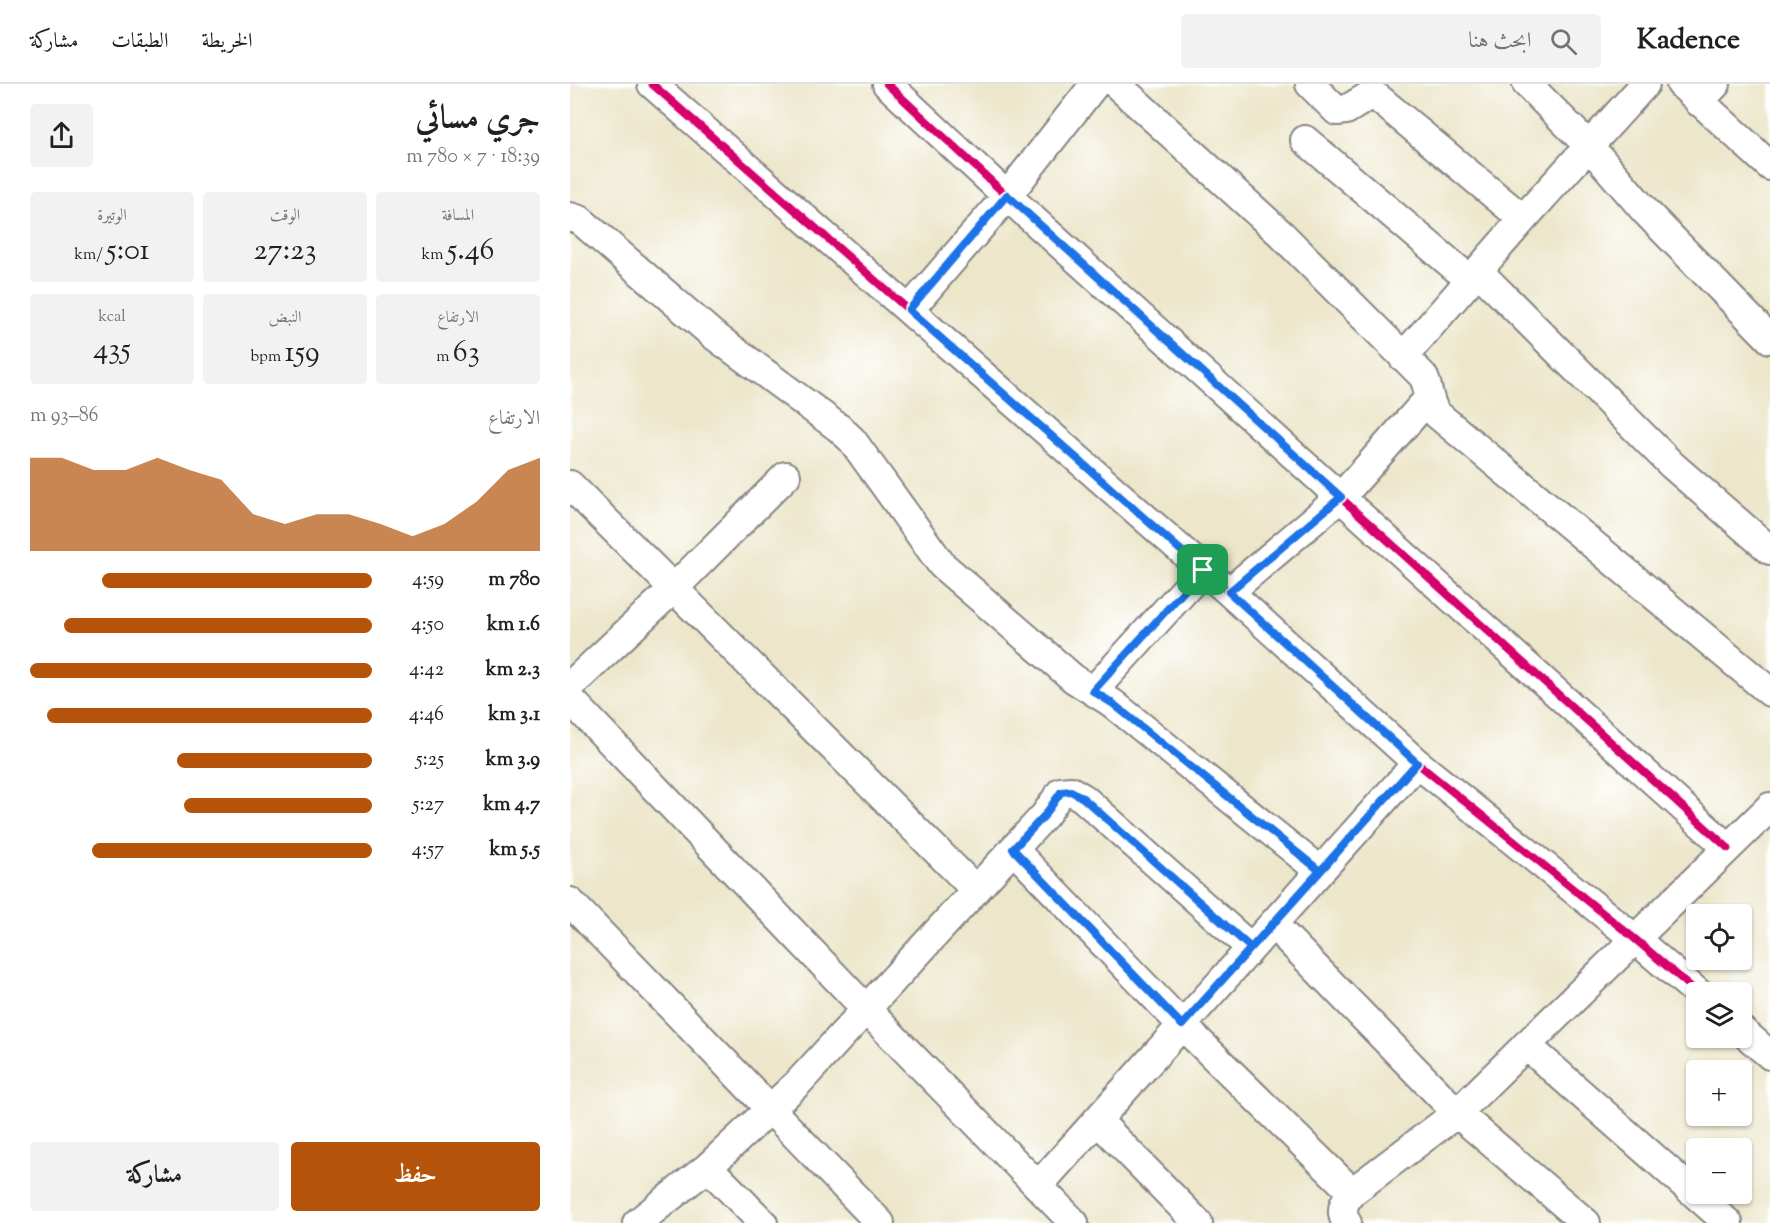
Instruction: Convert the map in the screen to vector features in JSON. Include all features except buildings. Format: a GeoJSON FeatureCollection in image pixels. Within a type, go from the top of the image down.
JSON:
{"type":"FeatureCollection","features":[{"type":"Feature","properties":{"kind":"street"},"geometry":{"type":"LineString","coordinates":[[652,84],[1229,592],[1417,763],[1686,983]]}},
{"type":"Feature","properties":{"kind":"street"},"geometry":{"type":"LineString","coordinates":[[887,84],[1728,848]]}},
{"type":"Feature","properties":{"kind":"street"},"geometry":{"type":"LineString","coordinates":[[909,310],[1007,195],[1095,84]]}},
{"type":"Feature","properties":{"kind":"street"},"geometry":{"type":"LineString","coordinates":[[1310,84],[1337,111],[1346,110],[1369,96],[1378,98],[1523,219]]}},
{"type":"Feature","properties":{"kind":"street"},"geometry":{"type":"LineString","coordinates":[[1527,84],[1589,146],[1647,212],[1770,339]]}},
{"type":"Feature","properties":{"kind":"street"},"geometry":{"type":"LineString","coordinates":[[1403,357],[1645,84]]}},
{"type":"Feature","properties":{"kind":"street"},"geometry":{"type":"LineString","coordinates":[[1124,87],[1281,234],[1423,376],[1427,384],[1432,410],[1770,692]]}},
{"type":"Feature","properties":{"kind":"street"},"geometry":{"type":"LineString","coordinates":[[1699,90],[1770,166]]}},
{"type":"Feature","properties":{"kind":"street"},"geometry":{"type":"LineString","coordinates":[[1305,140],[1474,275],[1672,465],[1770,550]]}},
{"type":"Feature","properties":{"kind":"street"},"geometry":{"type":"LineString","coordinates":[[570,217],[580,220],[712,334],[852,440],[942,565],[1074,679],[1112,703],[1320,871]]}},
{"type":"Feature","properties":{"kind":"street"},"geometry":{"type":"LineString","coordinates":[[1229,592],[1341,497],[1429,398]]}},
{"type":"Feature","properties":{"kind":"street"},"geometry":{"type":"LineString","coordinates":[[570,686],[674,588],[786,476]]}},
{"type":"Feature","properties":{"kind":"street"},"geometry":{"type":"LineString","coordinates":[[570,485],[976,890]]}},
{"type":"Feature","properties":{"kind":"street"},"geometry":{"type":"LineString","coordinates":[[1093,691],[1203,570]]}},
{"type":"Feature","properties":{"kind":"street"},"geometry":{"type":"LineString","coordinates":[[570,699],[1074,1223]]}},
{"type":"Feature","properties":{"kind":"street"},"geometry":{"type":"LineString","coordinates":[[1038,1186],[1417,763]]}},
{"type":"Feature","properties":{"kind":"street"},"geometry":{"type":"LineString","coordinates":[[638,1223],[708,1167],[798,1083],[1045,815],[1061,792],[1078,793],[1251,948]]}},
{"type":"Feature","properties":{"kind":"street"},"geometry":{"type":"LineString","coordinates":[[1347,1223],[1342,1212],[1345,1201],[1352,1192],[1457,1113],[1770,807]]}},
{"type":"Feature","properties":{"kind":"street"},"geometry":{"type":"LineString","coordinates":[[1013,849],[1182,1025],[1352,1192]]}},
{"type":"Feature","properties":{"kind":"street"},"geometry":{"type":"LineString","coordinates":[[570,902],[880,1223]]}},
{"type":"Feature","properties":{"kind":"street"},"geometry":{"type":"LineString","coordinates":[[1273,924],[1457,1113],[1586,1223]]}},
{"type":"Feature","properties":{"kind":"street"},"geometry":{"type":"LineString","coordinates":[[1752,1040],[1770,1055]]}},
{"type":"Feature","properties":{"kind":"street"},"geometry":{"type":"LineString","coordinates":[[1526,1045],[1728,1223]]}},
{"type":"Feature","properties":{"kind":"street"},"geometry":{"type":"LineString","coordinates":[[1097,1120],[1198,1223]]}},
{"type":"Feature","properties":{"kind":"street"},"geometry":{"type":"LineString","coordinates":[[708,1167],[763,1223]]}},
{"type":"Feature","properties":{"kind":"cycle path"},"geometry":{"type":"LineString","coordinates":[[652,84],[1229,592],[1417,763],[1686,983]]}},
{"type":"Feature","properties":{"kind":"cycle path"},"geometry":{"type":"LineString","coordinates":[[887,84],[1007,196],[1728,848]]}},
{"type":"Feature","properties":{"kind":"route"},"geometry":{"type":"LineString","coordinates":[[1203,570],[909,310],[1007,195],[1341,497],[1229,592],[1417,763],[1273,924],[1251,948],[1078,793],[1061,792],[1045,815],[1013,849],[1182,1025],[1273,924],[1320,871],[1112,703],[1093,691],[1203,570]]}}]}
